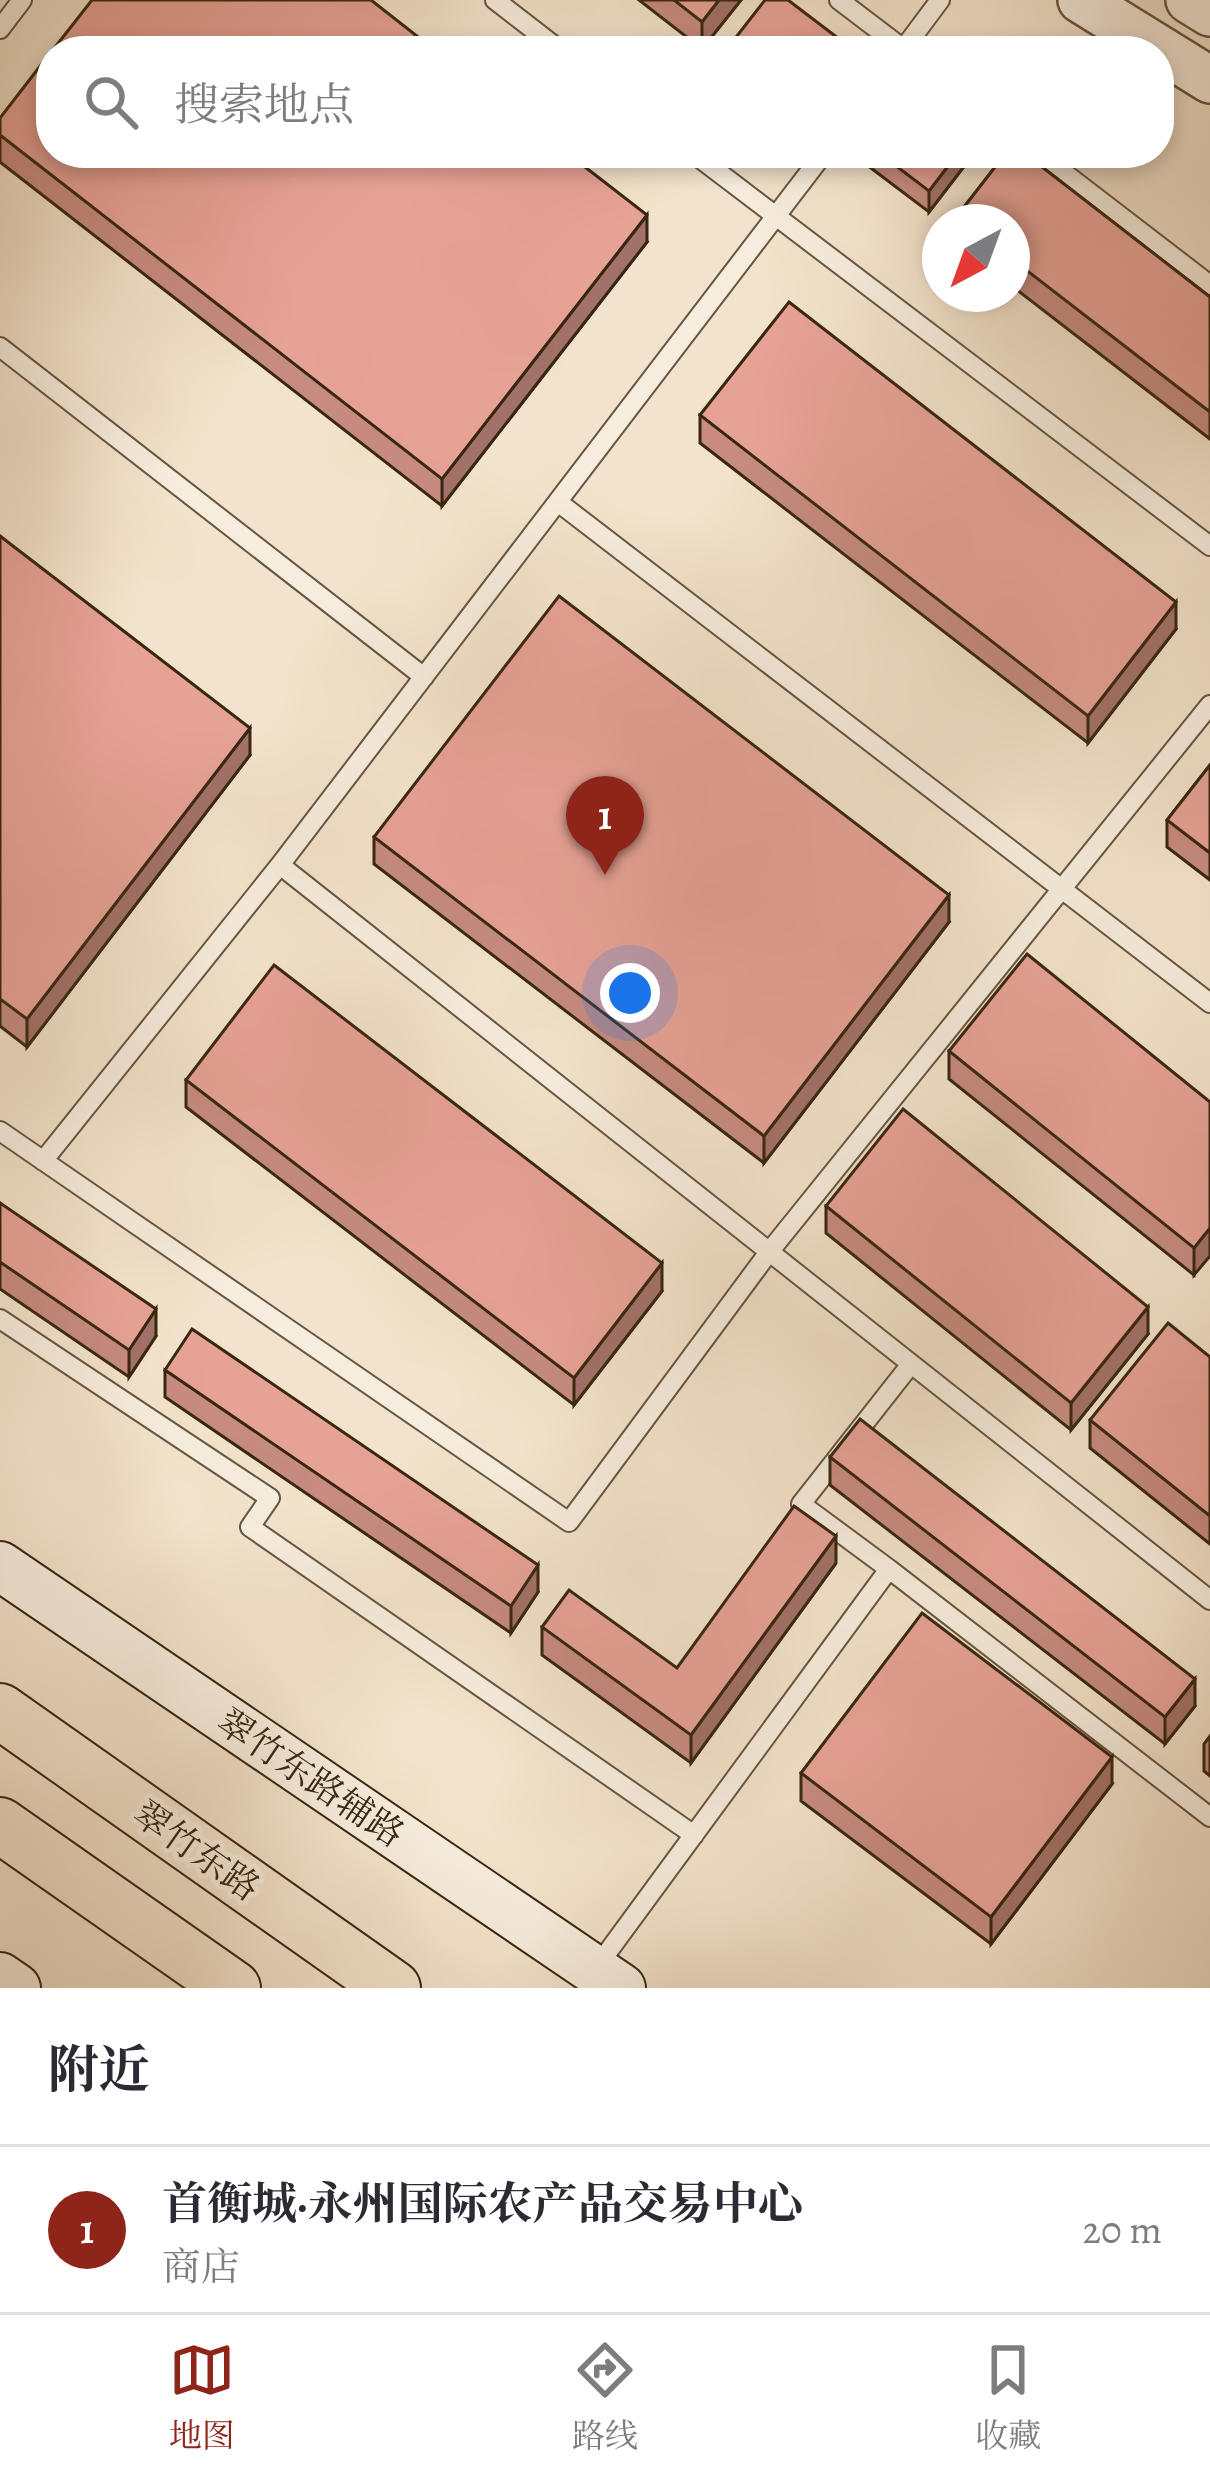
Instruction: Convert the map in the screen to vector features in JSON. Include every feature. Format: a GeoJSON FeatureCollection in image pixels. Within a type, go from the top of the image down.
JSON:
{"type":"FeatureCollection","features":[{"type":"Feature","properties":{"kind":"main road","name":"翠竹东路辅路"},"geometry":{"type":"LineString","coordinates":[[0,1566],[608,1979]]}},
{"type":"Feature","properties":{"kind":"main road","name":"翠竹东路"},"geometry":{"type":"LineString","coordinates":[[0,1711],[393,1988]]}},
{"type":"Feature","properties":{"kind":"main road"},"geometry":{"type":"LineString","coordinates":[[0,1826],[233,1988]]}},
{"type":"Feature","properties":{"kind":"main road"},"geometry":{"type":"LineString","coordinates":[[0,1977],[16,1988]]}},
{"type":"Feature","properties":{"kind":"street"},"geometry":{"type":"LineString","coordinates":[[1081,0],[1139,36]]}},
{"type":"Feature","properties":{"kind":"street"},"geometry":{"type":"LineString","coordinates":[[1189,0],[1210,14]]}},
{"type":"Feature","properties":{"kind":"street"},"geometry":{"type":"LineString","coordinates":[[1174,58],[1210,80]]}},
{"type":"Feature","properties":{"kind":"lane"},"geometry":{"type":"LineString","coordinates":[[0,28],[22,0]]}},
{"type":"Feature","properties":{"kind":"lane"},"geometry":{"type":"LineString","coordinates":[[495,0],[542,36]]}},
{"type":"Feature","properties":{"kind":"lane"},"geometry":{"type":"LineString","coordinates":[[839,0],[886,36]]}},
{"type":"Feature","properties":{"kind":"lane"},"geometry":{"type":"LineString","coordinates":[[914,36],[940,0]]}},
{"type":"Feature","properties":{"kind":"lane"},"geometry":{"type":"LineString","coordinates":[[713,168],[1210,546]]}},
{"type":"Feature","properties":{"kind":"lane"},"geometry":{"type":"LineString","coordinates":[[44,1161],[280,865],[813,168]]}},
{"type":"Feature","properties":{"kind":"lane"},"geometry":{"type":"LineString","coordinates":[[1058,168],[1210,285]]}},
{"type":"Feature","properties":{"kind":"lane"},"geometry":{"type":"LineString","coordinates":[[0,347],[424,677]]}},
{"type":"Feature","properties":{"kind":"lane"},"geometry":{"type":"LineString","coordinates":[[558,502],[1210,1003]]}},
{"type":"Feature","properties":{"kind":"lane"},"geometry":{"type":"LineString","coordinates":[[0,1131],[569,1522],[770,1252],[1210,705]]}},
{"type":"Feature","properties":{"kind":"lane"},"geometry":{"type":"LineString","coordinates":[[280,865],[1210,1600]]}},
{"type":"Feature","properties":{"kind":"lane"},"geometry":{"type":"LineString","coordinates":[[0,1319],[270,1498],[250,1527],[694,1835]]}},
{"type":"Feature","properties":{"kind":"lane"},"geometry":{"type":"LineString","coordinates":[[911,1364],[800,1504],[1210,1817]]}},
{"type":"Feature","properties":{"kind":"lane"},"geometry":{"type":"LineString","coordinates":[[608,1979],[694,1835],[890,1569]]}},
{"type":"Feature","properties":{"kind":"building"},"geometry":{"type":"Polygon","coordinates":[[[92,0],[371,0],[417,36],[64,36],[92,0]]]}},
{"type":"Feature","properties":{"kind":"building"},"geometry":{"type":"Polygon","coordinates":[[[674,0],[719,0],[702,22],[674,0]]]}},
{"type":"Feature","properties":{"kind":"building"},"geometry":{"type":"Polygon","coordinates":[[[765,0],[788,0],[835,36],[737,36],[765,0]]]}},
{"type":"Feature","properties":{"kind":"building"},"geometry":{"type":"Polygon","coordinates":[[[36,71],[36,163],[0,135],[0,118],[36,71]]]}},
{"type":"Feature","properties":{"kind":"building"},"geometry":{"type":"Polygon","coordinates":[[[42,168],[586,168],[647,215],[442,479],[42,168]]]}},
{"type":"Feature","properties":{"kind":"building"},"geometry":{"type":"Polygon","coordinates":[[[899,168],[947,168],[929,191],[899,168]]]}},
{"type":"Feature","properties":{"kind":"building"},"geometry":{"type":"Polygon","coordinates":[[[994,168],[1043,168],[1210,297],[1210,412],[1030,273],[1030,204],[966,204],[994,168]]]}},
{"type":"Feature","properties":{"kind":"building"},"geometry":{"type":"Polygon","coordinates":[[[789,302],[1176,602],[1088,716],[700,415],[789,302]]]}},
{"type":"Feature","properties":{"kind":"building"},"geometry":{"type":"Polygon","coordinates":[[[0,536],[250,728],[27,1019],[0,999],[0,536]]]}},
{"type":"Feature","properties":{"kind":"building"},"geometry":{"type":"Polygon","coordinates":[[[559,596],[949,895],[764,1136],[374,837],[559,596]]]}},
{"type":"Feature","properties":{"kind":"building"},"geometry":{"type":"Polygon","coordinates":[[[1210,765],[1210,853],[1167,820],[1210,765]]]}},
{"type":"Feature","properties":{"kind":"building"},"geometry":{"type":"Polygon","coordinates":[[[1027,954],[1210,1102],[1210,1228],[1194,1248],[949,1051],[1027,954]]]}},
{"type":"Feature","properties":{"kind":"building"},"geometry":{"type":"Polygon","coordinates":[[[274,965],[662,1263],[574,1378],[186,1080],[274,965]]]}},
{"type":"Feature","properties":{"kind":"building"},"geometry":{"type":"Polygon","coordinates":[[[903,1109],[1148,1307],[1071,1403],[826,1206],[903,1109]]]}},
{"type":"Feature","properties":{"kind":"building"},"geometry":{"type":"Polygon","coordinates":[[[0,1203],[156,1309],[129,1350],[0,1262],[0,1203]]]}},
{"type":"Feature","properties":{"kind":"building"},"geometry":{"type":"Polygon","coordinates":[[[1168,1323],[1210,1357],[1210,1516],[1090,1420],[1168,1323]]]}},
{"type":"Feature","properties":{"kind":"building"},"geometry":{"type":"Polygon","coordinates":[[[192,1329],[538,1565],[511,1606],[165,1370],[192,1329]]]}},
{"type":"Feature","properties":{"kind":"building"},"geometry":{"type":"Polygon","coordinates":[[[860,1419],[1195,1679],[1165,1717],[830,1457],[860,1419]]]}},
{"type":"Feature","properties":{"kind":"building"},"geometry":{"type":"Polygon","coordinates":[[[794,1506],[836,1536],[691,1735],[542,1627],[569,1590],[677,1668],[794,1506]]]}},
{"type":"Feature","properties":{"kind":"building"},"geometry":{"type":"Polygon","coordinates":[[[922,1613],[1112,1757],[991,1917],[801,1773],[922,1613]]]}},
{"type":"Feature","properties":{"kind":"place","name":"首衡城·永州国际农产品交易中心"},"geometry":{"type":"Point","coordinates":[605,875]}}]}
